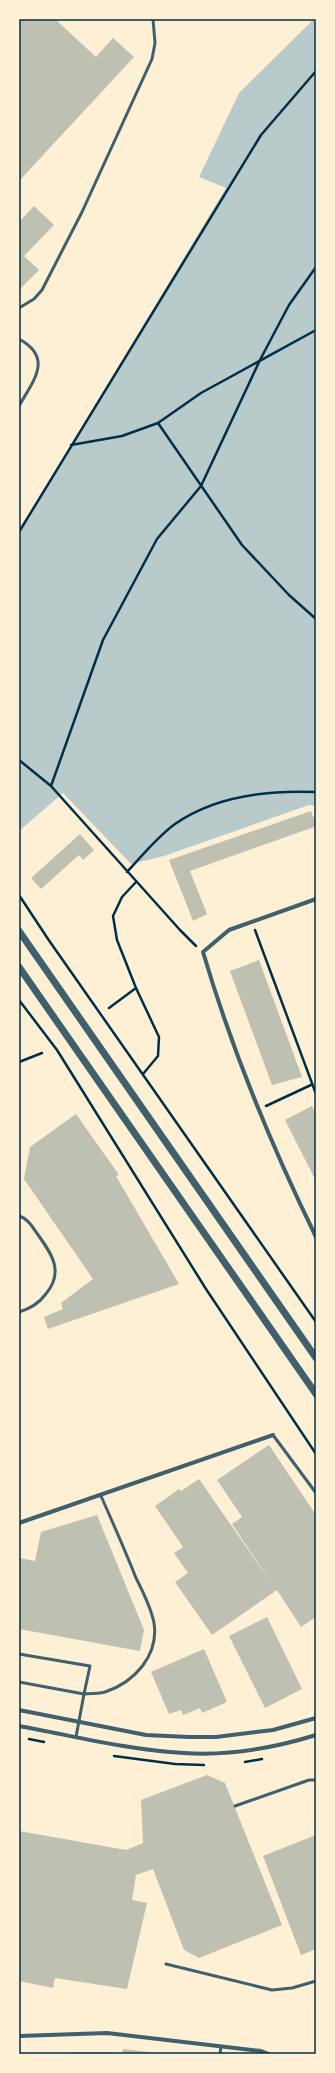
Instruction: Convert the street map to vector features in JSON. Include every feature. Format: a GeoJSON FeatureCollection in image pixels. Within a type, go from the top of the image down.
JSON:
{"type":"FeatureCollection","features":[{"type":"Feature","properties":{"kind":"street"},"geometry":{"type":"LineString","coordinates":[[316,899],[229,930],[203,952],[240,1062],[292,1188],[316,1237]]}},
{"type":"Feature","properties":{"kind":"street"},"geometry":{"type":"LineString","coordinates":[[19,931],[316,1358]]}},
{"type":"Feature","properties":{"kind":"street"},"geometry":{"type":"LineString","coordinates":[[19,967],[316,1394]]}},
{"type":"Feature","properties":{"kind":"street"},"geometry":{"type":"LineString","coordinates":[[19,1523],[101,1496],[273,1435]]}},
{"type":"Feature","properties":{"kind":"street"},"geometry":{"type":"LineString","coordinates":[[19,1710],[146,1735],[189,1737],[216,1737],[272,1730],[316,1718]]}},
{"type":"Feature","properties":{"kind":"street"},"geometry":{"type":"LineString","coordinates":[[19,1726],[137,1749],[184,1753],[216,1753],[272,1746],[316,1735]]}},
{"type":"Feature","properties":{"kind":"street"},"geometry":{"type":"LineString","coordinates":[[19,2036],[106,2033],[261,2051],[270,2054]]}},
{"type":"Feature","properties":{"kind":"lane"},"geometry":{"type":"LineString","coordinates":[[19,308],[34,299],[42,290],[82,212],[152,59],[155,43],[153,19]]}},
{"type":"Feature","properties":{"kind":"lane"},"geometry":{"type":"LineString","coordinates":[[19,339],[33,350],[37,356],[39,364],[38,372],[19,406]]}},
{"type":"Feature","properties":{"kind":"lane"},"geometry":{"type":"LineString","coordinates":[[19,1216],[28,1221],[48,1248],[54,1262],[56,1273],[54,1284],[44,1297],[34,1305],[19,1312]]}},
{"type":"Feature","properties":{"kind":"lane"},"geometry":{"type":"LineString","coordinates":[[273,1435],[316,1493]]}},
{"type":"Feature","properties":{"kind":"lane"},"geometry":{"type":"LineString","coordinates":[[19,1682],[84,1694],[104,1692],[118,1687],[137,1673],[146,1663],[152,1651],[154,1634],[150,1609],[101,1496]]}},
{"type":"Feature","properties":{"kind":"lane"},"geometry":{"type":"LineString","coordinates":[[19,1654],[90,1666],[76,1737]]}},
{"type":"Feature","properties":{"kind":"lane"},"geometry":{"type":"LineString","coordinates":[[235,1806],[309,1780],[316,1780]]}},
{"type":"Feature","properties":{"kind":"lane"},"geometry":{"type":"LineString","coordinates":[[166,1964],[272,1990],[292,1988],[316,1981]]}},
{"type":"Feature","properties":{"kind":"lane"},"geometry":{"type":"LineString","coordinates":[[220,2054],[221,2046]]}},
{"type":"Feature","properties":{"kind":"path"},"geometry":{"type":"LineString","coordinates":[[19,532],[261,135],[316,71]]}},
{"type":"Feature","properties":{"kind":"path"},"geometry":{"type":"LineString","coordinates":[[51,786],[103,640],[157,539],[201,486],[260,360],[289,305],[316,266]]}},
{"type":"Feature","properties":{"kind":"path"},"geometry":{"type":"LineString","coordinates":[[71,445],[122,436],[158,423],[201,393],[316,330]]}},
{"type":"Feature","properties":{"kind":"path"},"geometry":{"type":"LineString","coordinates":[[158,423],[242,545],[288,595],[316,619]]}},
{"type":"Feature","properties":{"kind":"path"},"geometry":{"type":"LineString","coordinates":[[19,760],[51,786],[136,882],[180,930],[203,952]]}},
{"type":"Feature","properties":{"kind":"path"},"geometry":{"type":"LineString","coordinates":[[127,872],[174,826],[187,817],[207,807],[264,793],[283,790],[316,792]]}},
{"type":"Feature","properties":{"kind":"path"},"geometry":{"type":"LineString","coordinates":[[136,882],[122,897],[114,916],[117,940],[136,988],[159,1037],[158,1056],[143,1074]]}},
{"type":"Feature","properties":{"kind":"path"},"geometry":{"type":"LineString","coordinates":[[19,895],[48,939],[316,1322]]}},
{"type":"Feature","properties":{"kind":"path"},"geometry":{"type":"LineString","coordinates":[[252,922],[276,982],[311,1085],[316,1094]]}},
{"type":"Feature","properties":{"kind":"path"},"geometry":{"type":"LineString","coordinates":[[109,1008],[136,988]]}},
{"type":"Feature","properties":{"kind":"path"},"geometry":{"type":"LineString","coordinates":[[19,1000],[57,1050],[206,1289],[316,1454]]}},
{"type":"Feature","properties":{"kind":"path"},"geometry":{"type":"LineString","coordinates":[[19,1062],[42,1053]]}},
{"type":"Feature","properties":{"kind":"path"},"geometry":{"type":"LineString","coordinates":[[259,1109],[311,1085]]}},
{"type":"Feature","properties":{"kind":"shaded area"},"geometry":{"type":"Polygon","coordinates":[[[314,19],[316,19],[316,806],[309,805],[164,856],[131,864],[63,793],[19,831],[19,531],[226,188],[199,177],[239,93],[314,19]]]}},
{"type":"Feature","properties":{"kind":"building"},"geometry":{"type":"Polygon","coordinates":[[[19,19],[55,19],[96,57],[113,38],[134,57],[19,181],[19,19]]]}},
{"type":"Feature","properties":{"kind":"building"},"geometry":{"type":"Polygon","coordinates":[[[34,206],[54,225],[24,256],[39,270],[19,290],[19,222],[34,206]]]}},
{"type":"Feature","properties":{"kind":"building"},"geometry":{"type":"Polygon","coordinates":[[[311,811],[313,817],[316,817],[316,831],[314,827],[190,871],[207,914],[193,921],[169,860],[311,811]]]}},
{"type":"Feature","properties":{"kind":"building"},"geometry":{"type":"Polygon","coordinates":[[[80,834],[94,850],[83,860],[79,855],[41,889],[31,878],[80,834]]]}},
{"type":"Feature","properties":{"kind":"building"},"geometry":{"type":"Polygon","coordinates":[[[259,960],[302,1077],[272,1085],[230,971],[259,960]]]}},
{"type":"Feature","properties":{"kind":"building"},"geometry":{"type":"Polygon","coordinates":[[[312,1106],[316,1114],[316,1181],[285,1120],[312,1106]]]}},
{"type":"Feature","properties":{"kind":"building"},"geometry":{"type":"Polygon","coordinates":[[[76,1114],[119,1175],[116,1176],[179,1284],[48,1329],[44,1317],[63,1309],[61,1303],[93,1279],[24,1179],[30,1147],[76,1114]]]}},
{"type":"Feature","properties":{"kind":"building"},"geometry":{"type":"Polygon","coordinates":[[[269,1445],[316,1515],[316,1617],[301,1627],[277,1590],[212,1635],[175,1582],[188,1573],[174,1553],[183,1547],[155,1506],[179,1489],[181,1491],[199,1479],[274,1587],[232,1524],[242,1517],[217,1480],[269,1445]]]}},
{"type":"Feature","properties":{"kind":"building"},"geometry":{"type":"Polygon","coordinates":[[[97,1515],[144,1630],[140,1651],[19,1629],[19,1558],[35,1561],[41,1532],[97,1515]]]}},
{"type":"Feature","properties":{"kind":"building"},"geometry":{"type":"Polygon","coordinates":[[[267,1617],[302,1689],[265,1708],[229,1636],[267,1617]]]}},
{"type":"Feature","properties":{"kind":"building"},"geometry":{"type":"Polygon","coordinates":[[[204,1649],[227,1702],[202,1713],[200,1708],[183,1715],[181,1710],[169,1714],[151,1672],[204,1649]]]}},
{"type":"Feature","properties":{"kind":"building"},"geometry":{"type":"Polygon","coordinates":[[[207,1775],[225,1783],[282,1925],[199,1958],[184,1950],[153,1869],[136,1875],[132,1900],[147,1903],[127,1989],[55,1978],[53,1988],[19,1981],[19,1831],[126,1850],[143,1843],[141,1800],[207,1775]]]}},
{"type":"Feature","properties":{"kind":"building"},"geometry":{"type":"Polygon","coordinates":[[[316,1835],[316,1949],[301,1955],[263,1856],[316,1835]]]}},
{"type":"Feature","properties":{"kind":"building"},"geometry":{"type":"Polygon","coordinates":[[[123,2049],[157,2053],[157,2054],[122,2054],[123,2049]]]}},
{"type":"Feature","properties":{"kind":"building"},"geometry":{"type":"Polygon","coordinates":[[[68,2052],[115,2052],[115,2054],[68,2054],[68,2052]]]}}]}
